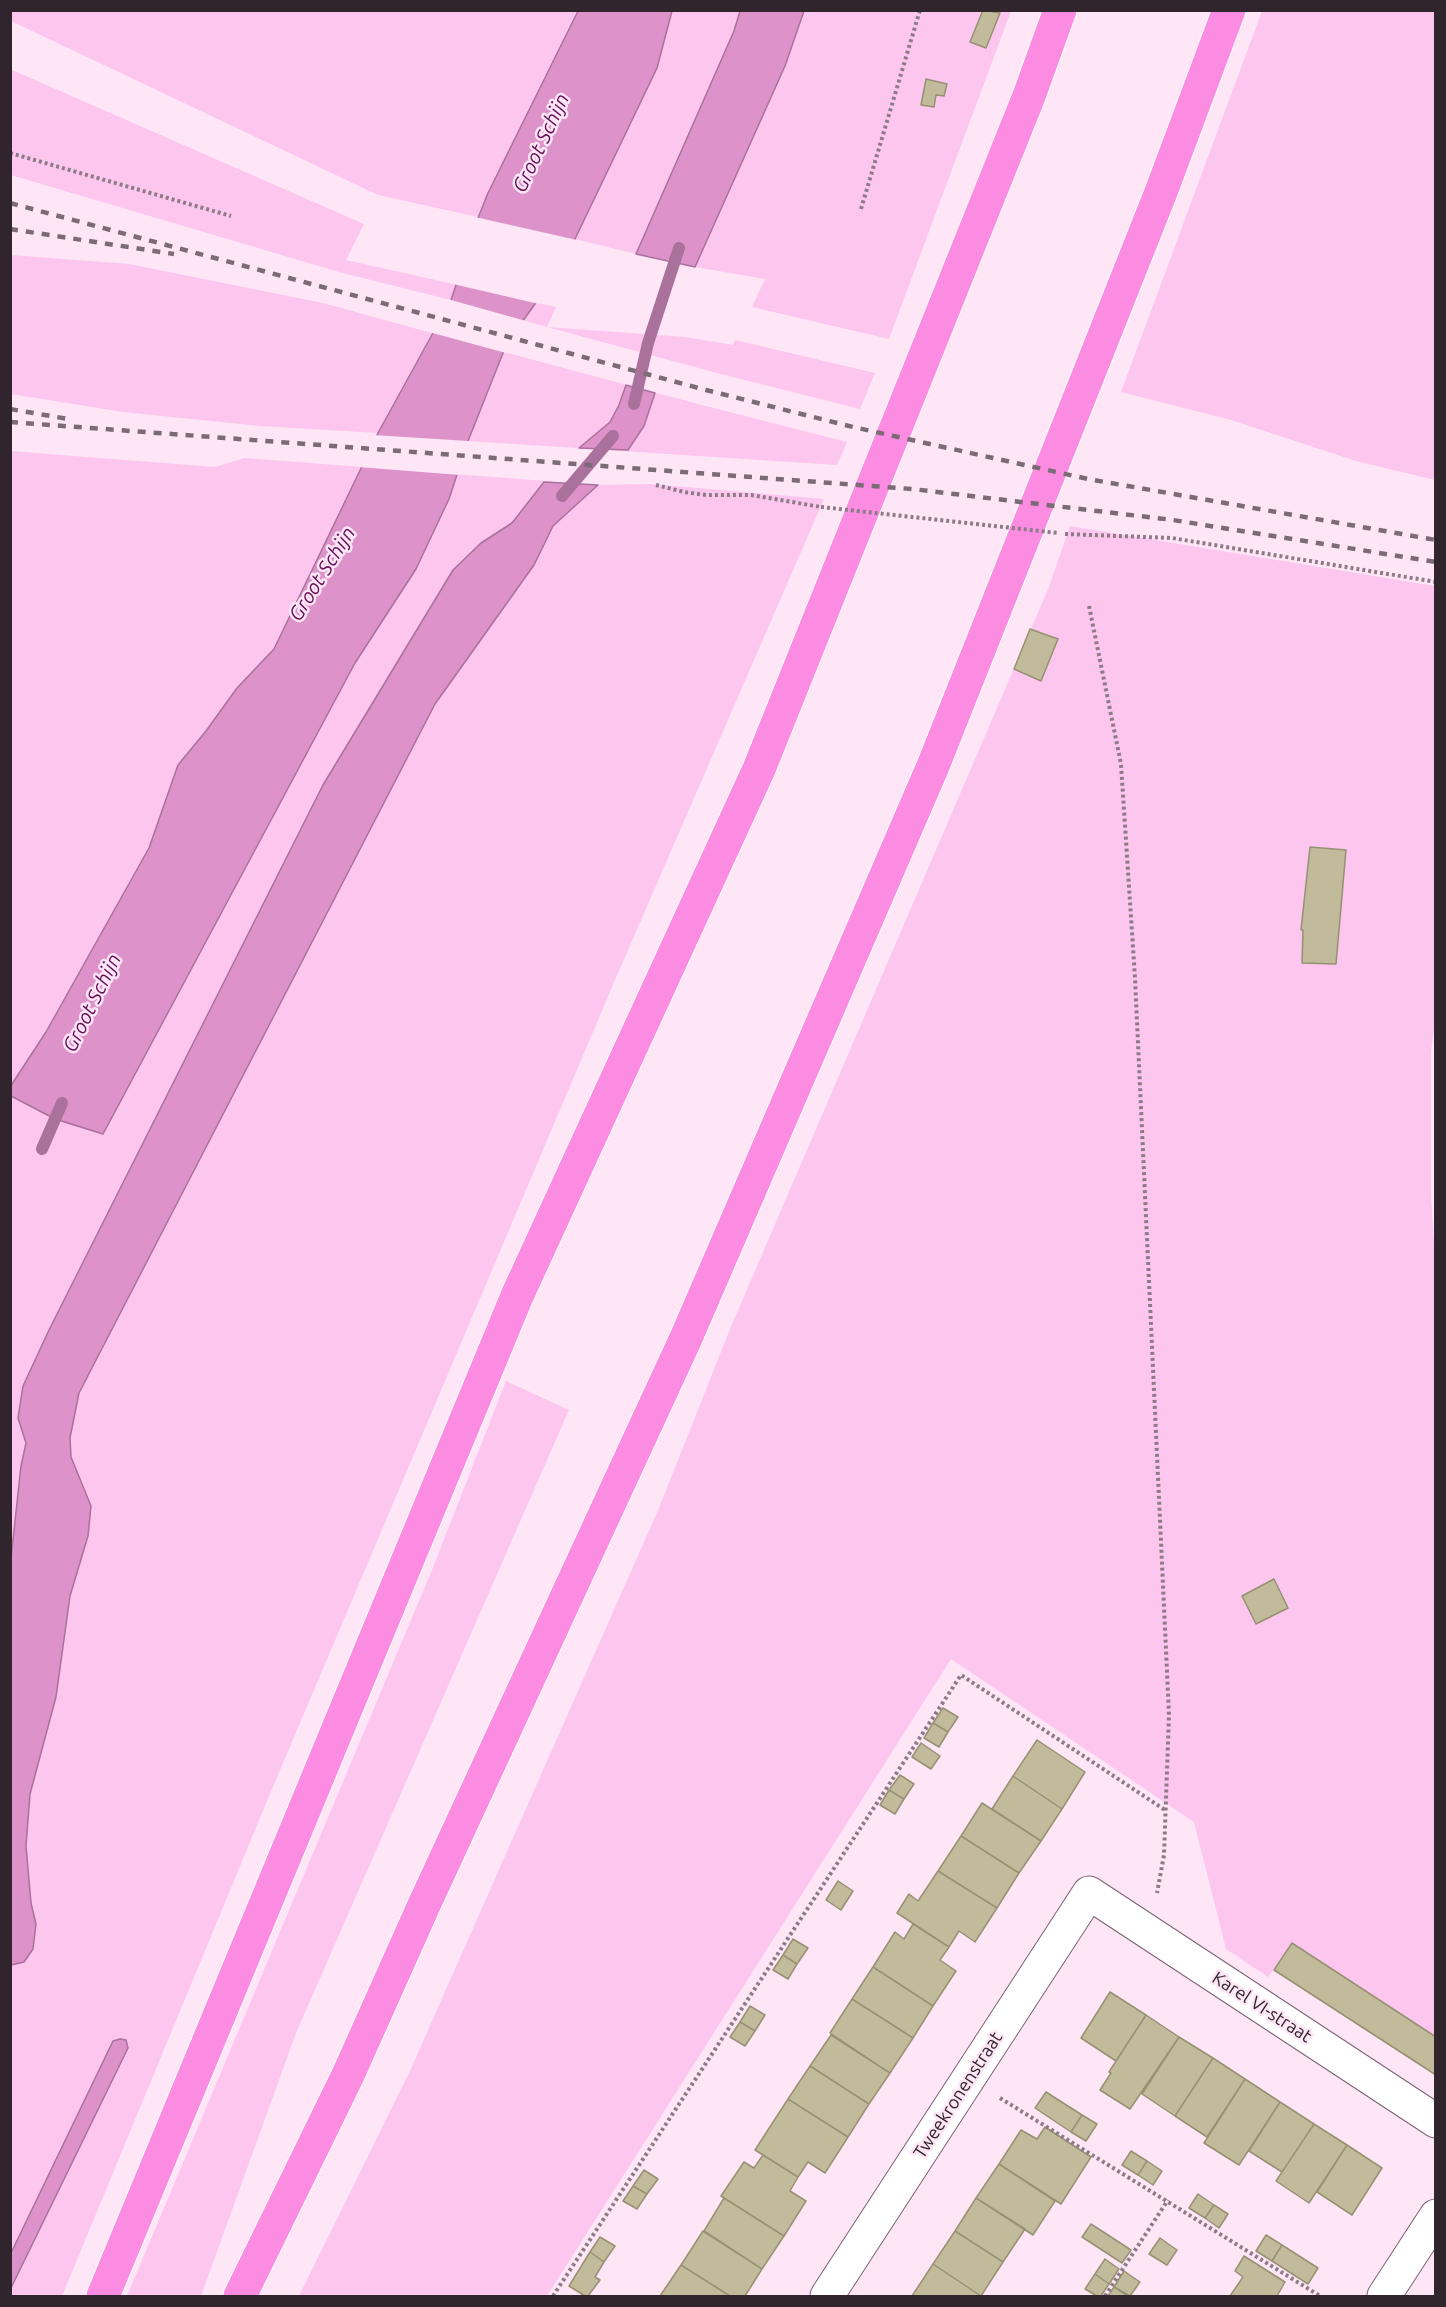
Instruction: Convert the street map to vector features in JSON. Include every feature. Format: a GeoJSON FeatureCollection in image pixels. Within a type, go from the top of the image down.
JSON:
{"type":"FeatureCollection","features":[{"type":"Feature","properties":{"kind":"highway"},"geometry":{"type":"LineString","coordinates":[[103,2296],[517,1296],[759,769],[1029,96],[1060,10]]}},
{"type":"Feature","properties":{"kind":"highway"},"geometry":{"type":"LineString","coordinates":[[240,2296],[348,2075],[429,1894],[686,1338],[933,766],[1161,192],[1229,10]]}},
{"type":"Feature","properties":{"kind":"street","name":"Karel VI-straat"},"geometry":{"type":"LineString","coordinates":[[1089,1893],[1436,2121]]}},
{"type":"Feature","properties":{"kind":"street","name":"Tweekronenstraat"},"geometry":{"type":"LineString","coordinates":[[827,2296],[1089,1893]]}},
{"type":"Feature","properties":{"kind":"street"},"geometry":{"type":"LineString","coordinates":[[1384,2296],[1436,2216]]}},
{"type":"Feature","properties":{"kind":"path"},"geometry":{"type":"LineString","coordinates":[[861,209],[920,10]]}},
{"type":"Feature","properties":{"kind":"path"},"geometry":{"type":"LineString","coordinates":[[10,153],[231,216]]}},
{"type":"Feature","properties":{"kind":"path"},"geometry":{"type":"LineString","coordinates":[[656,485],[705,495],[751,495],[821,507],[1077,535],[1172,538],[1436,582]]}},
{"type":"Feature","properties":{"kind":"path"},"geometry":{"type":"LineString","coordinates":[[1089,606],[1121,764],[1134,954],[1169,1715],[1164,1855],[1151,1935]]}},
{"type":"Feature","properties":{"kind":"path"},"geometry":{"type":"LineString","coordinates":[[553,2296],[961,1674],[1166,1810]]}},
{"type":"Feature","properties":{"kind":"path"},"geometry":{"type":"LineString","coordinates":[[969,2079],[1320,2296]]}},
{"type":"Feature","properties":{"kind":"path"},"geometry":{"type":"LineString","coordinates":[[1105,2296],[1168,2200]]}},
{"type":"Feature","properties":{"kind":"shaded area"},"geometry":{"type":"Polygon","coordinates":[[[11,10],[578,11],[478,217],[378,195],[11,21],[11,10]]]}},
{"type":"Feature","properties":{"kind":"shaded area"},"geometry":{"type":"Polygon","coordinates":[[[672,11],[740,11],[734,31],[636,254],[575,239],[657,68],[672,11]]]}},
{"type":"Feature","properties":{"kind":"shaded area"},"geometry":{"type":"Polygon","coordinates":[[[804,11],[1011,11],[889,339],[752,307],[765,279],[695,267],[785,66],[804,11]]]}},
{"type":"Feature","properties":{"kind":"shaded area"},"geometry":{"type":"Polygon","coordinates":[[[1262,11],[1435,11],[1435,480],[1356,461],[1231,420],[1121,392],[1262,11]]]}},
{"type":"Feature","properties":{"kind":"shaded area"},"geometry":{"type":"Polygon","coordinates":[[[10,69],[364,224],[346,260],[556,307],[547,327],[339,272],[11,175],[10,69]]]}},
{"type":"Feature","properties":{"kind":"shaded area"},"geometry":{"type":"Polygon","coordinates":[[[10,255],[129,264],[323,303],[432,333],[378,433],[260,426],[123,412],[11,394],[10,255]]]}},
{"type":"Feature","properties":{"kind":"shaded area"},"geometry":{"type":"Polygon","coordinates":[[[547,327],[685,337],[733,345],[735,340],[875,373],[860,409],[547,327]]]}},
{"type":"Feature","properties":{"kind":"shaded area"},"geometry":{"type":"Polygon","coordinates":[[[504,352],[847,442],[837,465],[468,441],[504,352]]]}},
{"type":"Feature","properties":{"kind":"shaded area"},"geometry":{"type":"Polygon","coordinates":[[[10,451],[215,467],[244,458],[598,485],[652,484],[824,499],[615,980],[272,1789],[62,2296],[10,2296],[10,451]]]}},
{"type":"Feature","properties":{"kind":"shaded area"},"geometry":{"type":"Polygon","coordinates":[[[1070,526],[1435,586],[1436,1018],[1431,1051],[1431,1197],[1436,1273],[1435,2037],[1292,1944],[1268,1977],[1226,1949],[1194,1822],[951,1659],[547,2296],[299,2296],[409,2073],[659,1508],[730,1329],[1049,587],[1070,526]]]}},
{"type":"Feature","properties":{"kind":"shaded area"},"geometry":{"type":"Polygon","coordinates":[[[506,1381],[569,1410],[296,2033],[201,2296],[127,2296],[432,1570],[506,1381]]]}},
{"type":"Feature","properties":{"kind":"water"},"geometry":{"type":"Polygon","coordinates":[[[578,11],[672,11],[657,68],[575,239],[545,290],[507,343],[468,441],[449,499],[416,569],[355,663],[103,1134],[55,1119],[11,1096],[10,1087],[46,1032],[149,848],[178,765],[237,688],[274,649],[378,433],[451,300],[488,193],[578,11]]]}},
{"type":"Feature","properties":{"kind":"water"},"geometry":{"type":"Polygon","coordinates":[[[740,11],[804,11],[785,66],[695,267],[636,254],[734,31],[740,11]]]}},
{"type":"Feature","properties":{"kind":"water"},"geometry":{"type":"Polygon","coordinates":[[[626,385],[655,393],[644,426],[628,450],[579,448],[610,422],[626,385]]]}},
{"type":"Feature","properties":{"kind":"water"},"geometry":{"type":"Polygon","coordinates":[[[544,482],[598,485],[553,526],[534,565],[435,704],[79,1393],[70,1438],[71,1457],[91,1506],[88,1536],[70,1596],[56,1697],[30,1794],[26,1846],[31,1903],[36,1924],[33,1949],[24,1962],[11,1965],[10,1567],[21,1466],[26,1443],[18,1418],[23,1386],[323,785],[453,570],[481,543],[512,523],[544,482]]]}},
{"type":"Feature","properties":{"kind":"water"},"geometry":{"type":"Polygon","coordinates":[[[126,2040],[128,2048],[11,2288],[11,2253],[113,2041],[126,2040]]]}},
{"type":"Feature","properties":{"kind":"pier"},"geometry":{"type":"Polygon","coordinates":[[[475,217],[577,240],[539,304],[453,284],[475,217]]]}},
{"type":"Feature","properties":{"kind":"pier"},"geometry":{"type":"Polygon","coordinates":[[[448,299],[526,321],[506,353],[429,332],[448,299]]]}},
{"type":"Feature","properties":{"kind":"pier"},"geometry":{"type":"Polygon","coordinates":[[[373,435],[471,442],[460,475],[358,467],[373,435]]]}},
{"type":"Feature","properties":{"kind":"building"},"geometry":{"type":"Polygon","coordinates":[[[983,10],[1000,13],[986,48],[970,42],[983,10]]]}},
{"type":"Feature","properties":{"kind":"building"},"geometry":{"type":"Polygon","coordinates":[[[926,79],[947,84],[944,96],[936,95],[934,107],[921,105],[926,79]]]}},
{"type":"Feature","properties":{"kind":"building"},"geometry":{"type":"Polygon","coordinates":[[[1030,629],[1058,639],[1041,681],[1014,669],[1030,629]]]}},
{"type":"Feature","properties":{"kind":"building"},"geometry":{"type":"Polygon","coordinates":[[[1310,847],[1346,850],[1336,964],[1302,963],[1303,930],[1301,930],[1310,847]]]}},
{"type":"Feature","properties":{"kind":"building"},"geometry":{"type":"Polygon","coordinates":[[[1274,1579],[1288,1608],[1256,1624],[1242,1596],[1274,1579]]]}},
{"type":"Feature","properties":{"kind":"building"},"geometry":{"type":"Polygon","coordinates":[[[943,1708],[958,1717],[948,1732],[933,1723],[943,1708]]]}},
{"type":"Feature","properties":{"kind":"building"},"geometry":{"type":"Polygon","coordinates":[[[933,1723],[948,1732],[939,1747],[924,1738],[933,1723]]]}},
{"type":"Feature","properties":{"kind":"building"},"geometry":{"type":"Polygon","coordinates":[[[1037,1740],[1085,1772],[1062,1809],[1013,1776],[1037,1740]]]}},
{"type":"Feature","properties":{"kind":"building"},"geometry":{"type":"Polygon","coordinates":[[[921,1743],[940,1756],[931,1769],[912,1757],[921,1743]]]}},
{"type":"Feature","properties":{"kind":"building"},"geometry":{"type":"Polygon","coordinates":[[[900,1775],[914,1784],[904,1799],[889,1790],[900,1775]]]}},
{"type":"Feature","properties":{"kind":"building"},"geometry":{"type":"Polygon","coordinates":[[[1013,1776],[1062,1809],[1041,1841],[992,1809],[1013,1776]]]}},
{"type":"Feature","properties":{"kind":"building"},"geometry":{"type":"Polygon","coordinates":[[[889,1790],[904,1799],[895,1814],[880,1805],[889,1790]]]}},
{"type":"Feature","properties":{"kind":"building"},"geometry":{"type":"Polygon","coordinates":[[[982,1803],[1041,1841],[1019,1873],[961,1836],[982,1803]]]}},
{"type":"Feature","properties":{"kind":"building"},"geometry":{"type":"Polygon","coordinates":[[[961,1836],[1019,1873],[997,1908],[938,1871],[961,1836]]]}},
{"type":"Feature","properties":{"kind":"building"},"geometry":{"type":"Polygon","coordinates":[[[938,1871],[997,1908],[975,1942],[959,1931],[949,1947],[897,1913],[909,1894],[918,1901],[938,1871]]]}},
{"type":"Feature","properties":{"kind":"building"},"geometry":{"type":"Polygon","coordinates":[[[838,1881],[853,1891],[841,1910],[826,1900],[838,1881]]]}},
{"type":"Feature","properties":{"kind":"building"},"geometry":{"type":"Polygon","coordinates":[[[913,1924],[949,1947],[940,1960],[956,1971],[933,2006],[873,1967],[895,1932],[904,1939],[913,1924]]]}},
{"type":"Feature","properties":{"kind":"building"},"geometry":{"type":"Polygon","coordinates":[[[793,1939],[808,1948],[797,1964],[783,1955],[793,1939]]]}},
{"type":"Feature","properties":{"kind":"building"},"geometry":{"type":"Polygon","coordinates":[[[1292,1943],[1436,2037],[1436,2075],[1274,1970],[1292,1943]]]}},
{"type":"Feature","properties":{"kind":"building"},"geometry":{"type":"Polygon","coordinates":[[[783,1955],[797,1964],[788,1979],[773,1970],[783,1955]]]}},
{"type":"Feature","properties":{"kind":"building"},"geometry":{"type":"Polygon","coordinates":[[[873,1967],[933,2006],[913,2038],[852,1999],[873,1967]]]}},
{"type":"Feature","properties":{"kind":"building"},"geometry":{"type":"Polygon","coordinates":[[[1110,1992],[1146,2015],[1116,2061],[1081,2038],[1110,1992]]]}},
{"type":"Feature","properties":{"kind":"building"},"geometry":{"type":"Polygon","coordinates":[[[852,1999],[913,2038],[890,2073],[830,2033],[852,1999]]]}},
{"type":"Feature","properties":{"kind":"building"},"geometry":{"type":"Polygon","coordinates":[[[750,2006],[765,2015],[755,2031],[740,2022],[750,2006]]]}},
{"type":"Feature","properties":{"kind":"building"},"geometry":{"type":"Polygon","coordinates":[[[1146,2015],[1179,2037],[1130,2109],[1100,2090],[1146,2015]]]}},
{"type":"Feature","properties":{"kind":"building"},"geometry":{"type":"Polygon","coordinates":[[[740,2022],[755,2031],[745,2046],[730,2037],[740,2022]]]}},
{"type":"Feature","properties":{"kind":"building"},"geometry":{"type":"Polygon","coordinates":[[[831,2035],[890,2073],[869,2104],[810,2066],[831,2035]]]}},
{"type":"Feature","properties":{"kind":"building"},"geometry":{"type":"Polygon","coordinates":[[[1179,2037],[1213,2058],[1175,2116],[1142,2094],[1179,2037]]]}},
{"type":"Feature","properties":{"kind":"building"},"geometry":{"type":"Polygon","coordinates":[[[1213,2058],[1245,2079],[1207,2137],[1175,2116],[1213,2058]]]}},
{"type":"Feature","properties":{"kind":"building"},"geometry":{"type":"Polygon","coordinates":[[[810,2066],[869,2104],[848,2137],[788,2099],[810,2066]]]}},
{"type":"Feature","properties":{"kind":"building"},"geometry":{"type":"Polygon","coordinates":[[[1245,2079],[1280,2102],[1239,2165],[1204,2143],[1245,2079]]]}},
{"type":"Feature","properties":{"kind":"building"},"geometry":{"type":"Polygon","coordinates":[[[1046,2092],[1082,2115],[1071,2132],[1035,2108],[1046,2092]]]}},
{"type":"Feature","properties":{"kind":"building"},"geometry":{"type":"Polygon","coordinates":[[[788,2099],[848,2137],[825,2173],[808,2162],[798,2177],[755,2150],[788,2099]]]}},
{"type":"Feature","properties":{"kind":"building"},"geometry":{"type":"Polygon","coordinates":[[[1280,2102],[1314,2124],[1282,2172],[1249,2151],[1280,2102]]]}},
{"type":"Feature","properties":{"kind":"building"},"geometry":{"type":"Polygon","coordinates":[[[1082,2115],[1097,2124],[1086,2141],[1071,2132],[1082,2115]]]}},
{"type":"Feature","properties":{"kind":"building"},"geometry":{"type":"Polygon","coordinates":[[[1314,2124],[1347,2145],[1309,2203],[1276,2181],[1314,2124]]]}},
{"type":"Feature","properties":{"kind":"building"},"geometry":{"type":"Polygon","coordinates":[[[1045,2127],[1091,2157],[1061,2204],[999,2164],[1021,2130],[1037,2139],[1045,2127]]]}},
{"type":"Feature","properties":{"kind":"building"},"geometry":{"type":"Polygon","coordinates":[[[1347,2145],[1382,2168],[1352,2215],[1317,2192],[1347,2145]]]}},
{"type":"Feature","properties":{"kind":"building"},"geometry":{"type":"Polygon","coordinates":[[[1131,2151],[1147,2161],[1138,2175],[1122,2165],[1131,2151]]]}},
{"type":"Feature","properties":{"kind":"building"},"geometry":{"type":"Polygon","coordinates":[[[763,2155],[798,2177],[790,2191],[806,2201],[784,2236],[721,2196],[744,2162],[754,2168],[763,2155]]]}},
{"type":"Feature","properties":{"kind":"building"},"geometry":{"type":"Polygon","coordinates":[[[1147,2161],[1162,2171],[1153,2185],[1138,2175],[1147,2161]]]}},
{"type":"Feature","properties":{"kind":"building"},"geometry":{"type":"Polygon","coordinates":[[[999,2164],[1055,2201],[1033,2235],[976,2198],[999,2164]]]}},
{"type":"Feature","properties":{"kind":"building"},"geometry":{"type":"Polygon","coordinates":[[[644,2170],[658,2179],[647,2194],[633,2186],[644,2170]]]}},
{"type":"Feature","properties":{"kind":"building"},"geometry":{"type":"Polygon","coordinates":[[[633,2186],[647,2194],[637,2209],[623,2201],[633,2186]]]}},
{"type":"Feature","properties":{"kind":"building"},"geometry":{"type":"Polygon","coordinates":[[[1198,2194],[1214,2205],[1205,2218],[1189,2208],[1198,2194]]]}},
{"type":"Feature","properties":{"kind":"building"},"geometry":{"type":"Polygon","coordinates":[[[724,2198],[784,2236],[762,2269],[704,2231],[724,2198]]]}},
{"type":"Feature","properties":{"kind":"building"},"geometry":{"type":"Polygon","coordinates":[[[976,2198],[1025,2229],[1003,2262],[955,2231],[976,2198]]]}},
{"type":"Feature","properties":{"kind":"building"},"geometry":{"type":"Polygon","coordinates":[[[1214,2205],[1228,2214],[1219,2228],[1205,2218],[1214,2205]]]}},
{"type":"Feature","properties":{"kind":"building"},"geometry":{"type":"Polygon","coordinates":[[[1091,2224],[1131,2250],[1122,2263],[1082,2237],[1091,2224]]]}},
{"type":"Feature","properties":{"kind":"building"},"geometry":{"type":"Polygon","coordinates":[[[703,2231],[762,2269],[745,2296],[730,2296],[681,2265],[703,2231]]]}},
{"type":"Feature","properties":{"kind":"building"},"geometry":{"type":"Polygon","coordinates":[[[955,2231],[1003,2262],[981,2296],[933,2264],[955,2231]]]}},
{"type":"Feature","properties":{"kind":"building"},"geometry":{"type":"Polygon","coordinates":[[[1266,2235],[1282,2245],[1272,2261],[1256,2251],[1266,2235]]]}},
{"type":"Feature","properties":{"kind":"building"},"geometry":{"type":"Polygon","coordinates":[[[600,2237],[615,2246],[604,2262],[590,2252],[600,2237]]]}},
{"type":"Feature","properties":{"kind":"building"},"geometry":{"type":"Polygon","coordinates":[[[1160,2238],[1177,2250],[1167,2265],[1149,2254],[1160,2238]]]}},
{"type":"Feature","properties":{"kind":"building"},"geometry":{"type":"Polygon","coordinates":[[[1282,2245],[1318,2268],[1308,2284],[1272,2261],[1282,2245]]]}},
{"type":"Feature","properties":{"kind":"building"},"geometry":{"type":"Polygon","coordinates":[[[590,2252],[604,2262],[595,2277],[600,2280],[588,2296],[585,2296],[569,2286],[590,2252]]]}},
{"type":"Feature","properties":{"kind":"building"},"geometry":{"type":"Polygon","coordinates":[[[1244,2256],[1285,2282],[1277,2296],[1230,2296],[1243,2277],[1235,2271],[1244,2256]]]}},
{"type":"Feature","properties":{"kind":"building"},"geometry":{"type":"Polygon","coordinates":[[[1105,2259],[1119,2269],[1109,2284],[1095,2274],[1105,2259]]]}},
{"type":"Feature","properties":{"kind":"building"},"geometry":{"type":"Polygon","coordinates":[[[933,2264],[981,2296],[912,2296],[933,2264]]]}},
{"type":"Feature","properties":{"kind":"building"},"geometry":{"type":"Polygon","coordinates":[[[681,2265],[730,2296],[660,2296],[681,2265]]]}},
{"type":"Feature","properties":{"kind":"building"},"geometry":{"type":"Polygon","coordinates":[[[1124,2271],[1140,2282],[1130,2296],[1114,2287],[1124,2271]]]}},
{"type":"Feature","properties":{"kind":"building"},"geometry":{"type":"Polygon","coordinates":[[[1095,2274],[1109,2284],[1101,2296],[1085,2289],[1095,2274]]]}},
{"type":"Feature","properties":{"kind":"building"},"geometry":{"type":"Polygon","coordinates":[[[1114,2287],[1128,2296],[1108,2296],[1114,2287]]]}},
{"type":"Feature","properties":{"kind":"waterway"},"geometry":{"type":"LineString","coordinates":[[634,404],[648,343],[679,248]]}},
{"type":"Feature","properties":{"kind":"waterway"},"geometry":{"type":"LineString","coordinates":[[562,496],[613,436]]}},
{"type":"Feature","properties":{"kind":"waterway","name":"Groot Schijn"},"geometry":{"type":"LineString","coordinates":[[42,1149],[62,1103]]}},
{"type":"Feature","properties":{"kind":"railway"},"geometry":{"type":"LineString","coordinates":[[10,203],[706,390],[853,427],[1088,479],[1436,540]]}},
{"type":"Feature","properties":{"kind":"railway"},"geometry":{"type":"LineString","coordinates":[[10,229],[174,254]]}},
{"type":"Feature","properties":{"kind":"railway"},"geometry":{"type":"LineString","coordinates":[[10,409],[68,419]]}},
{"type":"Feature","properties":{"kind":"railway"},"geometry":{"type":"LineString","coordinates":[[10,422],[912,489],[1173,520],[1436,562]]}}]}
